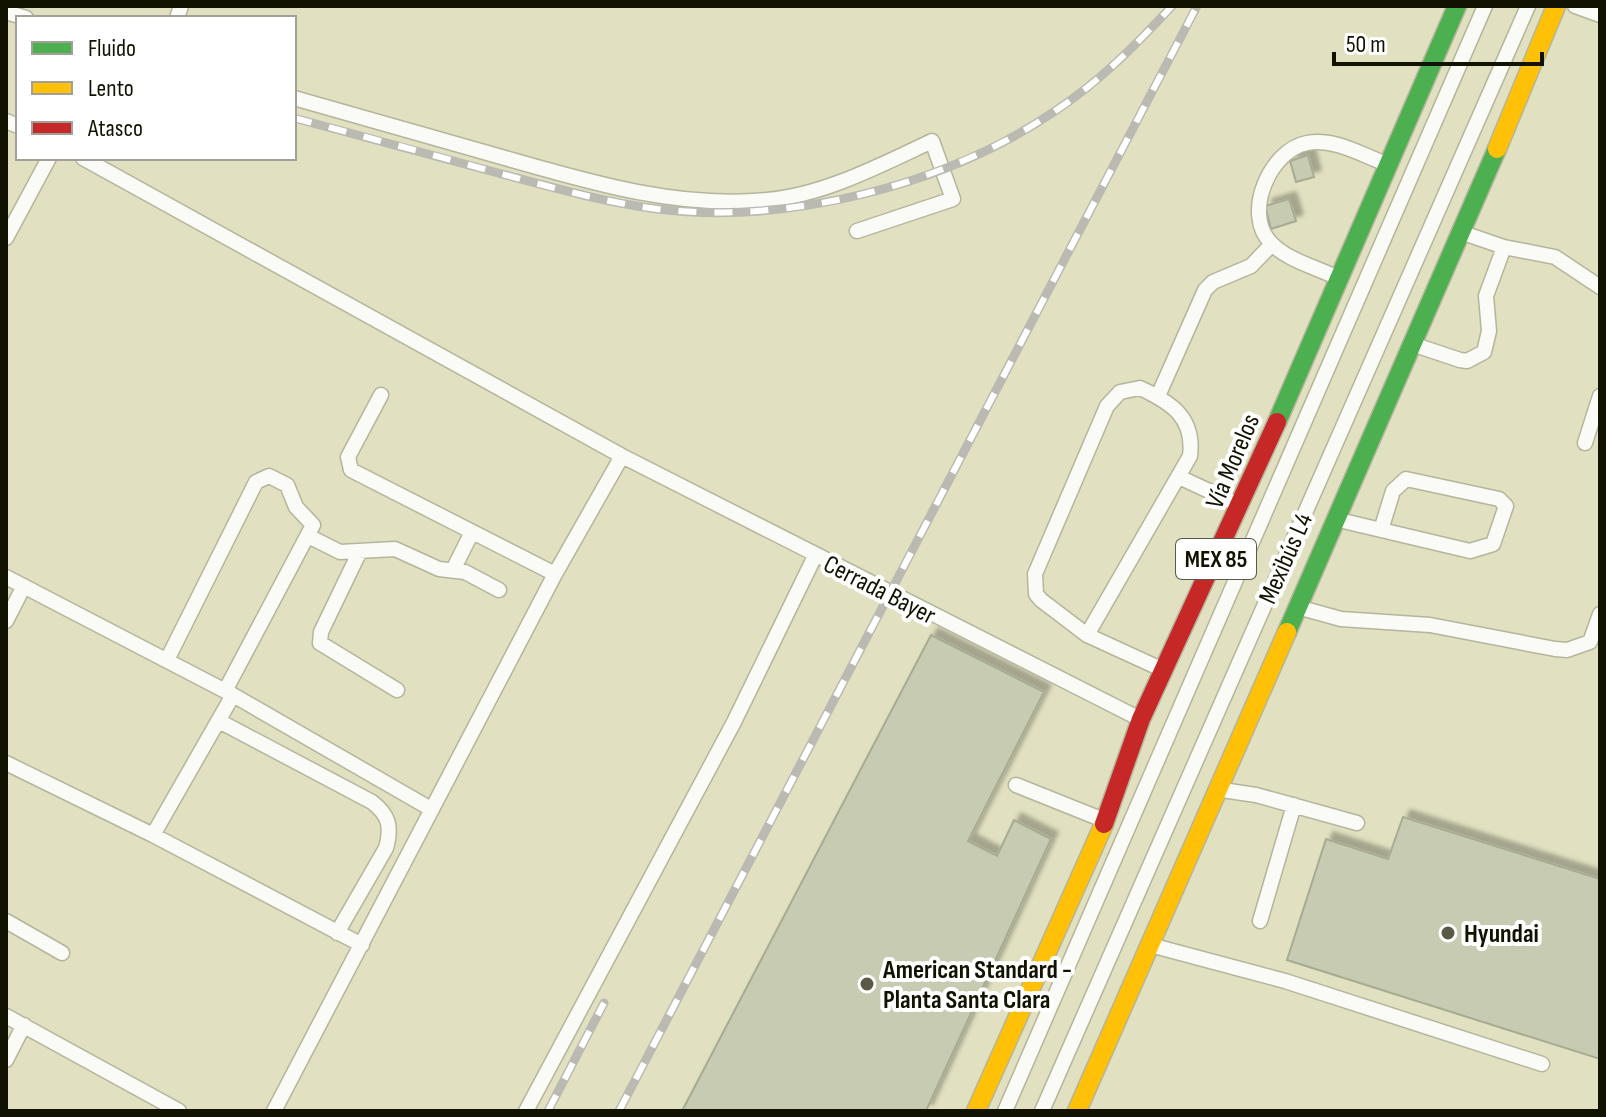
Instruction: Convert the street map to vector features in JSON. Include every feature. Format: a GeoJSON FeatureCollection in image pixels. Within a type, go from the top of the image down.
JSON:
{"type":"FeatureCollection","features":[{"type":"Feature","properties":{"kind":"main road","name":"Vía Morelos"},"geometry":{"type":"LineString","coordinates":[[976,1111],[1106,820],[1141,719],[1241,506],[1457,6]]}},
{"type":"Feature","properties":{"kind":"main road"},"geometry":{"type":"LineString","coordinates":[[1077,1111],[1462,232],[1556,6]]}},
{"type":"Feature","properties":{"kind":"lane","name":"Mexibús L4"},"geometry":{"type":"LineString","coordinates":[[1005,1111],[1485,6]]}},
{"type":"Feature","properties":{"kind":"lane","name":"Mexibús L4"},"geometry":{"type":"LineString","coordinates":[[1042,1111],[1528,6]]}},
{"type":"Feature","properties":{"kind":"lane"},"geometry":{"type":"LineString","coordinates":[[1575,6],[1600,15]]}},
{"type":"Feature","properties":{"kind":"lane"},"geometry":{"type":"LineString","coordinates":[[296,99],[604,186],[711,200],[768,200],[823,186],[872,169],[932,141],[953,199],[857,231]]}},
{"type":"Feature","properties":{"kind":"lane"},"geometry":{"type":"LineString","coordinates":[[1338,277],[1285,254],[1272,244],[1260,225],[1260,201],[1282,156],[1304,144],[1332,143],[1388,165]]}},
{"type":"Feature","properties":{"kind":"lane"},"geometry":{"type":"LineString","coordinates":[[6,238],[48,160]]}},
{"type":"Feature","properties":{"kind":"lane","name":"Cerrada Bayer"},"geometry":{"type":"LineString","coordinates":[[87,160],[622,456],[1141,719]]}},
{"type":"Feature","properties":{"kind":"lane"},"geometry":{"type":"LineString","coordinates":[[1462,232],[1504,247],[1555,257],[1600,287]]}},
{"type":"Feature","properties":{"kind":"lane"},"geometry":{"type":"LineString","coordinates":[[1158,396],[1205,290],[1213,282],[1251,266],[1272,244]]}},
{"type":"Feature","properties":{"kind":"lane"},"geometry":{"type":"LineString","coordinates":[[1412,344],[1467,361],[1484,352],[1489,331],[1486,296],[1504,247]]}},
{"type":"Feature","properties":{"kind":"lane"},"geometry":{"type":"LineString","coordinates":[[1087,635],[1190,456],[1189,435],[1172,402],[1140,388],[1113,397],[1035,574],[1036,594],[1087,635],[1163,669]]}},
{"type":"Feature","properties":{"kind":"lane"},"geometry":{"type":"LineString","coordinates":[[381,395],[348,457],[349,467],[471,534],[555,574]]}},
{"type":"Feature","properties":{"kind":"lane"},"geometry":{"type":"LineString","coordinates":[[1585,443],[1600,396]]}},
{"type":"Feature","properties":{"kind":"lane"},"geometry":{"type":"LineString","coordinates":[[274,1111],[555,574],[622,456]]}},
{"type":"Feature","properties":{"kind":"lane"},"geometry":{"type":"LineString","coordinates":[[153,835],[219,721],[229,693],[308,536],[312,520],[296,507],[287,485],[269,476],[258,480],[167,660]]}},
{"type":"Feature","properties":{"kind":"lane"},"geometry":{"type":"LineString","coordinates":[[1179,477],[1241,506]]}},
{"type":"Feature","properties":{"kind":"lane"},"geometry":{"type":"LineString","coordinates":[[1335,519],[1381,530],[1479,551],[1493,544],[1506,506],[1499,499],[1406,479],[1393,491],[1381,530]]}},
{"type":"Feature","properties":{"kind":"lane"},"geometry":{"type":"LineString","coordinates":[[453,570],[471,534]]}},
{"type":"Feature","properties":{"kind":"lane"},"geometry":{"type":"LineString","coordinates":[[308,536],[340,552],[389,548],[439,569],[465,572],[499,590]]}},
{"type":"Feature","properties":{"kind":"lane"},"geometry":{"type":"LineString","coordinates":[[360,551],[321,632],[320,643],[397,690]]}},
{"type":"Feature","properties":{"kind":"lane"},"geometry":{"type":"LineString","coordinates":[[526,1111],[734,722],[815,556]]}},
{"type":"Feature","properties":{"kind":"lane"},"geometry":{"type":"LineString","coordinates":[[6,577],[229,693],[431,809]]}},
{"type":"Feature","properties":{"kind":"lane"},"geometry":{"type":"LineString","coordinates":[[6,621],[24,586]]}},
{"type":"Feature","properties":{"kind":"lane"},"geometry":{"type":"LineString","coordinates":[[1297,606],[1341,619],[1430,625],[1567,650],[1590,642],[1600,614]]}},
{"type":"Feature","properties":{"kind":"lane"},"geometry":{"type":"LineString","coordinates":[[219,721],[372,802],[389,820],[390,834],[386,848],[337,933]]}},
{"type":"Feature","properties":{"kind":"lane"},"geometry":{"type":"LineString","coordinates":[[6,763],[153,835],[362,945]]}},
{"type":"Feature","properties":{"kind":"lane"},"geometry":{"type":"LineString","coordinates":[[1016,785],[1106,820]]}},
{"type":"Feature","properties":{"kind":"lane"},"geometry":{"type":"LineString","coordinates":[[1218,790],[1294,805],[1357,823]]}},
{"type":"Feature","properties":{"kind":"lane"},"geometry":{"type":"LineString","coordinates":[[1260,921],[1294,805]]}},
{"type":"Feature","properties":{"kind":"lane"},"geometry":{"type":"LineString","coordinates":[[6,921],[62,953]]}},
{"type":"Feature","properties":{"kind":"lane"},"geometry":{"type":"LineString","coordinates":[[1150,945],[1285,981],[1542,1064]]}},
{"type":"Feature","properties":{"kind":"lane"},"geometry":{"type":"LineString","coordinates":[[6,1016],[179,1111]]}},
{"type":"Feature","properties":{"kind":"lane"},"geometry":{"type":"LineString","coordinates":[[6,1060],[24,1025]]}},
{"type":"Feature","properties":{"kind":"building"},"geometry":{"type":"Polygon","coordinates":[[[1308,155],[1314,177],[1296,182],[1290,161],[1308,155]]]}},
{"type":"Feature","properties":{"kind":"building"},"geometry":{"type":"Polygon","coordinates":[[[1289,199],[1296,221],[1271,229],[1265,206],[1289,199]]]}},
{"type":"Feature","properties":{"kind":"building","name":"American Standard - Planta Santa Clara"},"geometry":{"type":"Polygon","coordinates":[[[931,635],[1044,692],[968,841],[997,856],[1014,820],[1051,839],[926,1111],[682,1111],[931,635]]]}},
{"type":"Feature","properties":{"kind":"building"},"geometry":{"type":"Polygon","coordinates":[[[1403,817],[1600,879],[1600,1059],[1287,960],[1326,839],[1388,859],[1403,817]]]}},
{"type":"Feature","properties":{"kind":"railway"},"geometry":{"type":"LineString","coordinates":[[296,119],[557,189],[637,206],[707,212],[759,211],[812,205],[916,179],[966,160],[1012,137],[1087,88],[1131,49],[1172,6]]}},
{"type":"Feature","properties":{"kind":"railway"},"geometry":{"type":"LineString","coordinates":[[619,1111],[1197,6]]}},
{"type":"Feature","properties":{"kind":"railway"},"geometry":{"type":"LineString","coordinates":[[548,1111],[604,1003]]}},
{"type":"Feature","properties":{"kind":"traffic: fast"},"geometry":{"type":"LineString","coordinates":[[1277,422],[1457,6]]}},
{"type":"Feature","properties":{"kind":"traffic: fast"},"geometry":{"type":"LineString","coordinates":[[1287,632],[1497,149]]}},
{"type":"Feature","properties":{"kind":"traffic: slow"},"geometry":{"type":"LineString","coordinates":[[1497,149],[1556,6]]}},
{"type":"Feature","properties":{"kind":"traffic: slow"},"geometry":{"type":"LineString","coordinates":[[1077,1111],[1287,632]]}},
{"type":"Feature","properties":{"kind":"traffic: slow"},"geometry":{"type":"LineString","coordinates":[[976,1111],[1104,824]]}},
{"type":"Feature","properties":{"kind":"traffic: jam"},"geometry":{"type":"LineString","coordinates":[[1104,824],[1141,719],[1277,422]]}},
{"type":"Feature","properties":{"kind":"place","name":"Hyundai"},"geometry":{"type":"Point","coordinates":[1448,933]}},
{"type":"Feature","properties":{"kind":"place","name":"American Standard - Planta Santa Clara"},"geometry":{"type":"Point","coordinates":[867,984]}}]}
